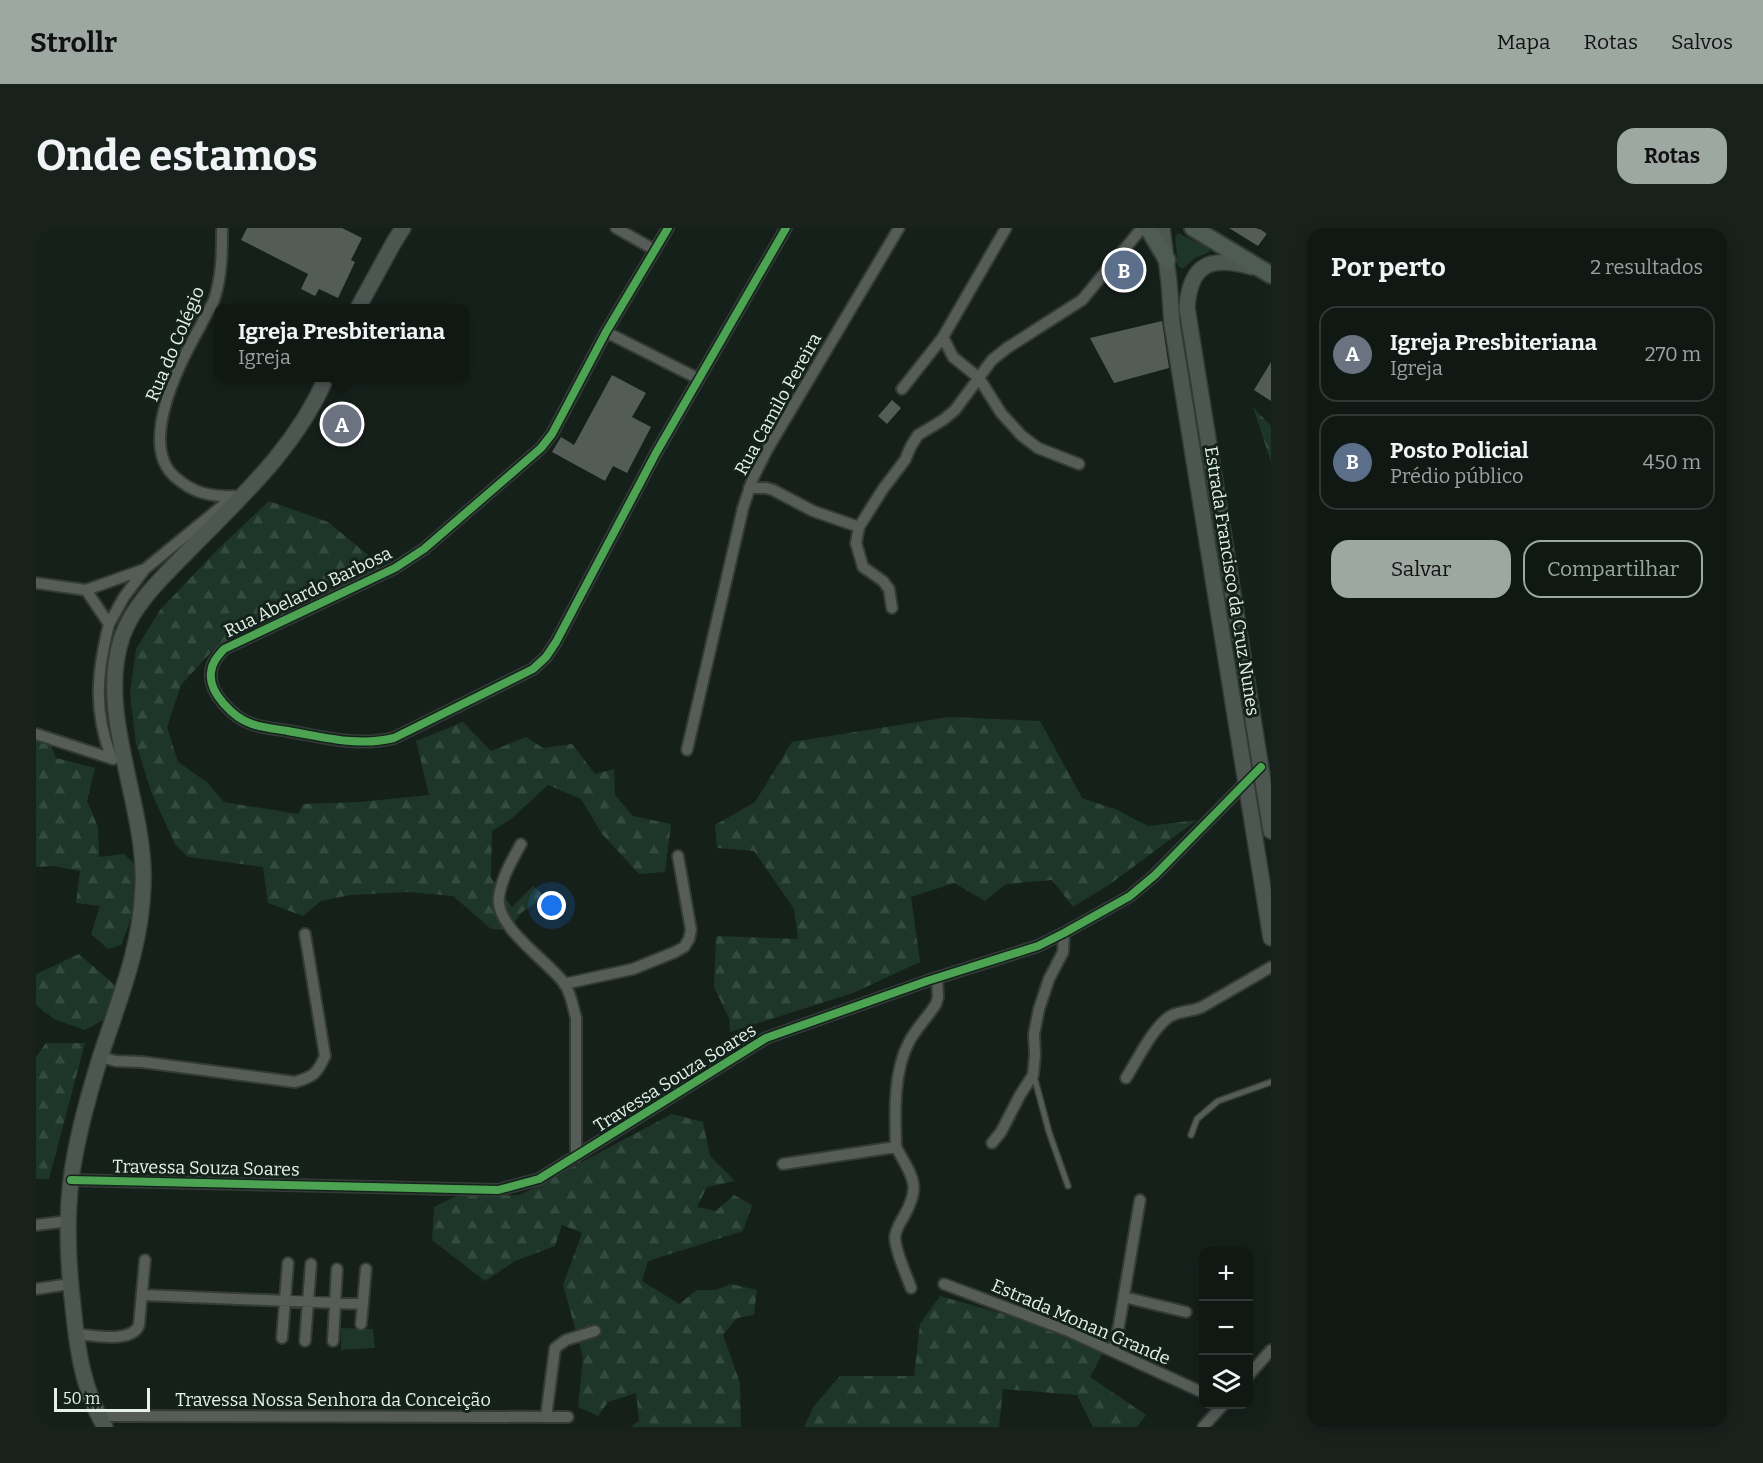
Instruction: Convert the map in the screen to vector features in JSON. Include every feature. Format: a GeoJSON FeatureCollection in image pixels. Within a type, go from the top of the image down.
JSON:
{"type":"FeatureCollection","features":[{"type":"Feature","properties":{"kind":"main road"},"geometry":{"type":"LineString","coordinates":[[361,304],[403,228]]}},
{"type":"Feature","properties":{"kind":"main road"},"geometry":{"type":"LineString","coordinates":[[1148,228],[1167,260]]}},
{"type":"Feature","properties":{"kind":"main road","name":"Estrada Francisco da Cruz Nunes"},"geometry":{"type":"LineString","coordinates":[[1162,228],[1172,324],[1271,938]]}},
{"type":"Feature","properties":{"kind":"main road"},"geometry":{"type":"LineString","coordinates":[[1193,228],[1266,272]]}},
{"type":"Feature","properties":{"kind":"main road","name":"Estrada Francisco da Cruz Nunes"},"geometry":{"type":"LineString","coordinates":[[1266,272],[1231,261],[1212,263],[1203,268],[1191,283],[1187,308],[1271,831]]}},
{"type":"Feature","properties":{"kind":"main road"},"geometry":{"type":"LineString","coordinates":[[101,1421],[82,1372],[75,1334],[70,1284],[69,1221],[71,1180],[88,1100],[100,1057],[130,972],[143,901],[143,848],[117,712],[115,679],[122,636],[145,598],[256,482],[297,432],[314,406],[324,382]]}},
{"type":"Feature","properties":{"kind":"street","name":"Rua do Colégio"},"geometry":{"type":"LineString","coordinates":[[222,228],[222,270],[217,290],[190,345],[168,398],[163,412],[160,447],[162,460],[166,467],[187,486],[213,497],[234,496]]}},
{"type":"Feature","properties":{"kind":"street"},"geometry":{"type":"LineString","coordinates":[[616,228],[655,250]]}},
{"type":"Feature","properties":{"kind":"street"},"geometry":{"type":"LineString","coordinates":[[668,228],[606,332],[699,379],[786,228]]}},
{"type":"Feature","properties":{"kind":"street","name":"Rua Camilo Pereira"},"geometry":{"type":"LineString","coordinates":[[687,750],[742,508],[749,489],[768,450],[898,228]]}},
{"type":"Feature","properties":{"kind":"street"},"geometry":{"type":"LineString","coordinates":[[902,389],[943,338],[1005,228]]}},
{"type":"Feature","properties":{"kind":"street"},"geometry":{"type":"LineString","coordinates":[[892,608],[889,589],[886,584],[868,572],[860,562],[856,543],[859,527],[905,460],[918,435],[949,415],[992,360],[1082,300],[1142,228]]}},
{"type":"Feature","properties":{"kind":"street","name":"Rua Abelardo Barbosa"},"geometry":{"type":"LineString","coordinates":[[606,332],[552,434],[527,462],[424,549],[395,568],[224,648],[214,660],[210,675],[216,694],[231,713],[252,724],[354,742],[376,742],[394,738],[532,669],[546,657],[556,642],[630,502],[699,379]]}},
{"type":"Feature","properties":{"kind":"street"},"geometry":{"type":"LineString","coordinates":[[943,338],[953,357],[979,378],[1001,413],[1022,436],[1038,448],[1079,464]]}},
{"type":"Feature","properties":{"kind":"street"},"geometry":{"type":"LineString","coordinates":[[111,757],[99,715],[97,689],[101,657],[109,624],[124,597],[146,569],[234,496],[256,482]]}},
{"type":"Feature","properties":{"kind":"street"},"geometry":{"type":"LineString","coordinates":[[749,489],[773,490],[813,511],[859,527]]}},
{"type":"Feature","properties":{"kind":"street"},"geometry":{"type":"LineString","coordinates":[[36,583],[86,590],[146,569]]}},
{"type":"Feature","properties":{"kind":"street"},"geometry":{"type":"LineString","coordinates":[[86,590],[109,624]]}},
{"type":"Feature","properties":{"kind":"street"},"geometry":{"type":"LineString","coordinates":[[36,734],[111,757],[126,766]]}},
{"type":"Feature","properties":{"kind":"street","name":"Travessa Souza Soares"},"geometry":{"type":"LineString","coordinates":[[71,1180],[498,1190],[539,1179],[766,1038],[937,978],[1038,946],[1130,896],[1155,875],[1261,767]]}},
{"type":"Feature","properties":{"kind":"street"},"geometry":{"type":"LineString","coordinates":[[521,844],[507,868],[499,897],[500,912],[508,925],[564,984],[572,1001],[576,1018],[576,1157]]}},
{"type":"Feature","properties":{"kind":"street"},"geometry":{"type":"LineString","coordinates":[[564,984],[633,969],[684,947],[691,930],[678,856]]}},
{"type":"Feature","properties":{"kind":"street"},"geometry":{"type":"LineString","coordinates":[[992,1143],[1001,1132],[1033,1075],[1034,1034],[1039,1009],[1049,979],[1063,952],[1064,933]]}},
{"type":"Feature","properties":{"kind":"street"},"geometry":{"type":"LineString","coordinates":[[100,1057],[116,1061],[142,1062],[295,1082],[310,1078],[319,1069],[324,1056],[305,934]]}},
{"type":"Feature","properties":{"kind":"street"},"geometry":{"type":"LineString","coordinates":[[1126,1078],[1157,1028],[1166,1019],[1174,1014],[1191,1012],[1202,1007],[1271,967]]}},
{"type":"Feature","properties":{"kind":"street"},"geometry":{"type":"LineString","coordinates":[[911,1288],[895,1237],[913,1198],[915,1188],[896,1147],[897,1096],[902,1058],[910,1040],[936,1004],[937,978]]}},
{"type":"Feature","properties":{"kind":"street"},"geometry":{"type":"LineString","coordinates":[[783,1164],[896,1147]]}},
{"type":"Feature","properties":{"kind":"street"},"geometry":{"type":"LineString","coordinates":[[1113,1351],[1140,1200]]}},
{"type":"Feature","properties":{"kind":"street"},"geometry":{"type":"LineString","coordinates":[[36,1225],[69,1221]]}},
{"type":"Feature","properties":{"kind":"street"},"geometry":{"type":"LineString","coordinates":[[75,1334],[132,1335],[139,1325],[145,1260]]}},
{"type":"Feature","properties":{"kind":"street"},"geometry":{"type":"LineString","coordinates":[[282,1338],[288,1263]]}},
{"type":"Feature","properties":{"kind":"street"},"geometry":{"type":"LineString","coordinates":[[305,1341],[311,1264]]}},
{"type":"Feature","properties":{"kind":"street"},"geometry":{"type":"LineString","coordinates":[[333,1341],[337,1269]]}},
{"type":"Feature","properties":{"kind":"street"},"geometry":{"type":"LineString","coordinates":[[361,1324],[366,1269]]}},
{"type":"Feature","properties":{"kind":"street"},"geometry":{"type":"LineString","coordinates":[[36,1289],[70,1284]]}},
{"type":"Feature","properties":{"kind":"street","name":"Estrada Monan Grande"},"geometry":{"type":"LineString","coordinates":[[944,1284],[1066,1330],[1199,1391]]}},
{"type":"Feature","properties":{"kind":"street"},"geometry":{"type":"LineString","coordinates":[[142,1295],[363,1304]]}},
{"type":"Feature","properties":{"kind":"street"},"geometry":{"type":"LineString","coordinates":[[1124,1297],[1186,1312]]}},
{"type":"Feature","properties":{"kind":"street"},"geometry":{"type":"LineString","coordinates":[[546,1417],[555,1348],[566,1340],[595,1330]]}},
{"type":"Feature","properties":{"kind":"street"},"geometry":{"type":"LineString","coordinates":[[1253,1370],[1271,1350]]}},
{"type":"Feature","properties":{"kind":"street"},"geometry":{"type":"LineString","coordinates":[[1203,1427],[1219,1409]]}},
{"type":"Feature","properties":{"kind":"street","name":"Travessa Nossa Senhora da Conceição"},"geometry":{"type":"LineString","coordinates":[[101,1421],[568,1417]]}},
{"type":"Feature","properties":{"kind":"lane"},"geometry":{"type":"LineString","coordinates":[[1033,1075],[1049,1132],[1068,1186]]}},
{"type":"Feature","properties":{"kind":"lane"},"geometry":{"type":"LineString","coordinates":[[1191,1135],[1197,1119],[1218,1101],[1271,1082]]}},
{"type":"Feature","properties":{"kind":"green space"},"geometry":{"type":"Polygon","coordinates":[[[1178,233],[1208,248],[1210,252],[1195,258],[1183,269],[1178,266],[1175,237],[1178,233]]]}},
{"type":"Feature","properties":{"kind":"green space"},"geometry":{"type":"Polygon","coordinates":[[[1253,407],[1271,426],[1271,462],[1253,407]]]}},
{"type":"Feature","properties":{"kind":"green space"},"geometry":{"type":"Polygon","coordinates":[[[269,501],[328,522],[373,559],[381,569],[213,650],[181,685],[167,727],[178,762],[208,783],[224,802],[298,814],[303,804],[360,802],[429,795],[416,741],[463,722],[491,751],[526,737],[543,748],[572,744],[595,774],[614,769],[615,795],[633,816],[671,824],[665,872],[639,874],[602,834],[581,799],[548,785],[511,819],[492,831],[491,878],[512,907],[533,886],[545,896],[521,913],[509,930],[491,929],[453,896],[408,892],[350,895],[321,901],[303,916],[268,903],[263,867],[188,857],[175,844],[152,794],[136,744],[130,694],[136,649],[160,610],[216,551],[269,501]]]}},
{"type":"Feature","properties":{"kind":"green space"},"geometry":{"type":"Polygon","coordinates":[[[949,717],[1040,721],[1082,798],[1115,809],[1148,826],[1197,820],[1110,884],[1073,907],[1052,880],[1006,884],[985,901],[954,883],[911,897],[920,962],[853,993],[730,1032],[729,1018],[714,987],[716,936],[798,939],[794,909],[754,851],[717,848],[715,825],[755,802],[792,742],[949,717]]]}},
{"type":"Feature","properties":{"kind":"green space"},"geometry":{"type":"Polygon","coordinates":[[[36,740],[50,743],[56,758],[95,768],[87,801],[98,827],[99,857],[124,854],[139,869],[137,903],[121,945],[108,949],[91,934],[100,906],[76,903],[80,871],[53,866],[36,867],[36,740]]]}},
{"type":"Feature","properties":{"kind":"green space"},"geometry":{"type":"Polygon","coordinates":[[[79,954],[117,987],[103,1020],[85,1030],[54,1019],[36,1005],[36,974],[79,954]]]}},
{"type":"Feature","properties":{"kind":"green space"},"geometry":{"type":"Polygon","coordinates":[[[46,1043],[85,1043],[49,1179],[36,1179],[36,1057],[46,1043]]]}},
{"type":"Feature","properties":{"kind":"green space"},"geometry":{"type":"Polygon","coordinates":[[[672,1114],[703,1122],[710,1156],[735,1181],[707,1187],[697,1207],[716,1211],[734,1195],[752,1205],[743,1231],[648,1261],[642,1281],[679,1304],[697,1290],[716,1290],[731,1284],[757,1290],[754,1315],[737,1318],[723,1335],[740,1383],[741,1427],[630,1427],[639,1421],[636,1393],[608,1402],[598,1416],[578,1407],[583,1357],[563,1285],[582,1233],[562,1225],[555,1246],[515,1261],[485,1281],[432,1240],[434,1207],[456,1196],[520,1195],[672,1114]]]}},
{"type":"Feature","properties":{"kind":"green space"},"geometry":{"type":"Polygon","coordinates":[[[940,1296],[1032,1322],[1103,1353],[1090,1377],[1146,1415],[1137,1427],[1093,1427],[1077,1395],[1003,1389],[999,1426],[1002,1427],[804,1427],[814,1406],[840,1376],[914,1376],[920,1324],[940,1296]]]}},
{"type":"Feature","properties":{"kind":"green space"},"geometry":{"type":"Polygon","coordinates":[[[341,1328],[373,1329],[375,1348],[341,1350],[341,1328]]]}},
{"type":"Feature","properties":{"kind":"building"},"geometry":{"type":"Polygon","coordinates":[[[247,228],[342,228],[362,238],[351,260],[355,262],[338,298],[319,289],[315,296],[301,289],[308,274],[241,240],[247,228]]]}},
{"type":"Feature","properties":{"kind":"building"},"geometry":{"type":"Polygon","coordinates":[[[1229,228],[1271,228],[1258,246],[1229,228]]]}},
{"type":"Feature","properties":{"kind":"building"},"geometry":{"type":"Polygon","coordinates":[[[1126,263],[1136,276],[1123,287],[1110,278],[1126,263]]]}},
{"type":"Feature","properties":{"kind":"building"},"geometry":{"type":"Polygon","coordinates":[[[1162,321],[1169,368],[1114,383],[1090,338],[1162,321]]]}},
{"type":"Feature","properties":{"kind":"building"},"geometry":{"type":"Polygon","coordinates":[[[1271,362],[1271,401],[1254,390],[1271,362]]]}},
{"type":"Feature","properties":{"kind":"building"},"geometry":{"type":"Polygon","coordinates":[[[612,375],[646,393],[632,417],[651,427],[627,473],[613,466],[605,481],[552,452],[561,437],[574,445],[612,375]]]}},
{"type":"Feature","properties":{"kind":"building"},"geometry":{"type":"Polygon","coordinates":[[[892,400],[901,408],[887,424],[878,416],[892,400]]]}},
{"type":"Feature","properties":{"kind":"cycle path"},"geometry":{"type":"LineString","coordinates":[[668,228],[606,332],[552,434],[541,448],[424,549],[395,568],[224,649],[213,665],[211,680],[218,696],[230,710],[245,721],[265,727],[341,740],[381,741],[394,738],[533,669],[546,657],[556,642],[656,453],[786,228]]}},
{"type":"Feature","properties":{"kind":"cycle path"},"geometry":{"type":"LineString","coordinates":[[71,1180],[498,1190],[539,1179],[766,1038],[927,981],[1038,946],[1130,896],[1155,875],[1261,767]]}},
{"type":"Feature","properties":{"kind":"place","name":"Posto Policial"},"geometry":{"type":"Point","coordinates":[1124,270]}},
{"type":"Feature","properties":{"kind":"place","name":"Igreja Presbiteriana"},"geometry":{"type":"Point","coordinates":[342,424]}}]}
